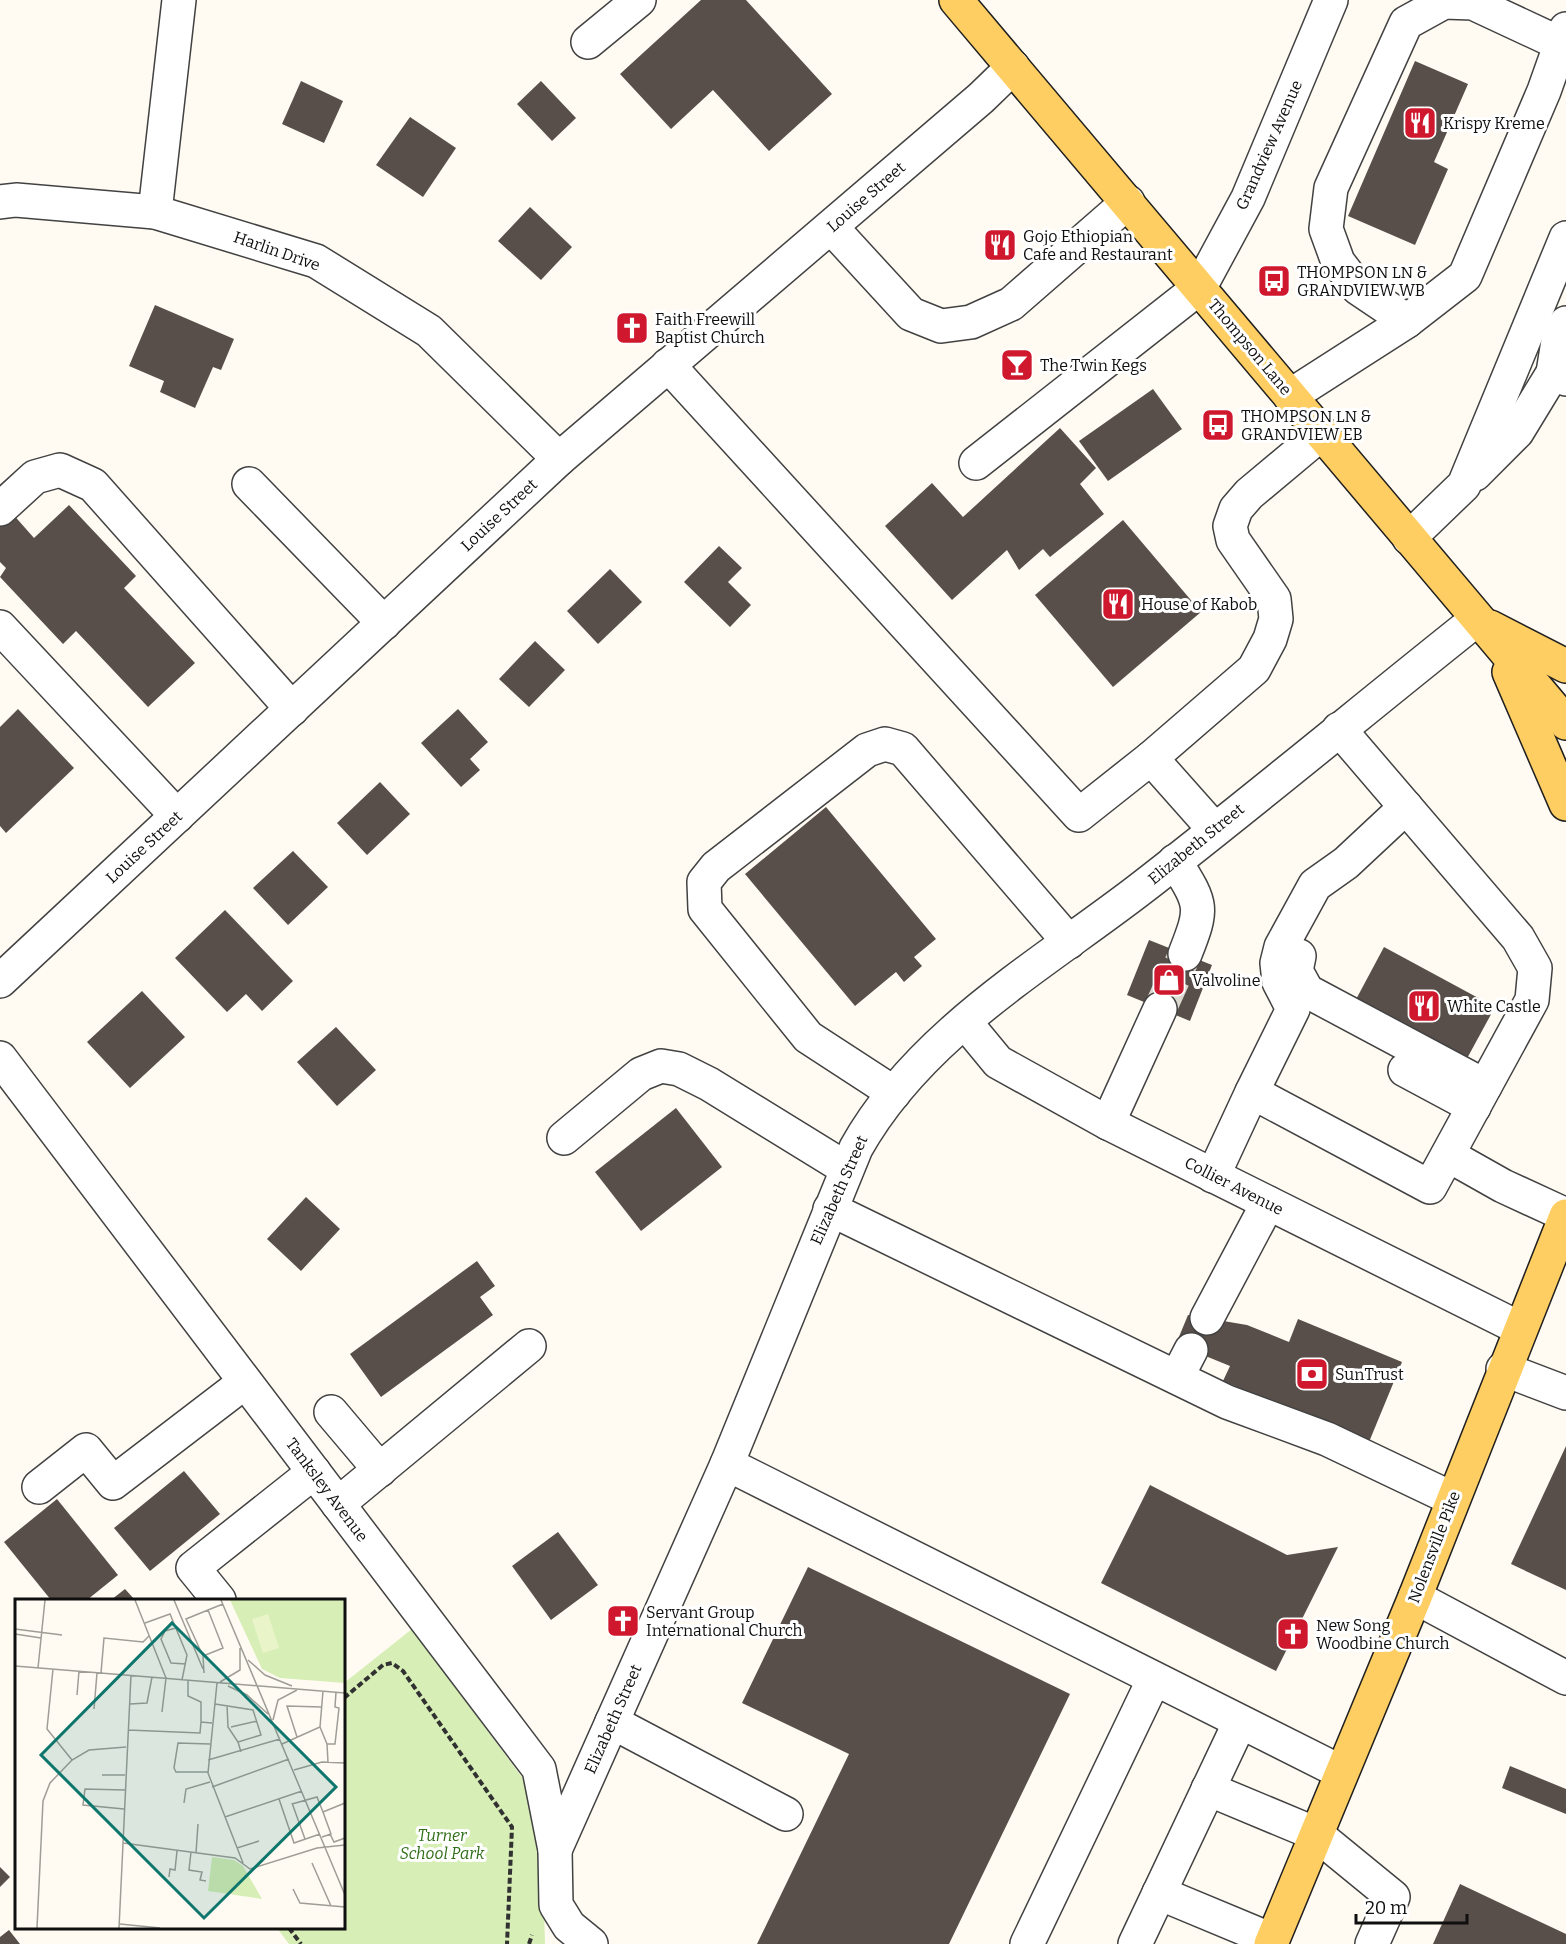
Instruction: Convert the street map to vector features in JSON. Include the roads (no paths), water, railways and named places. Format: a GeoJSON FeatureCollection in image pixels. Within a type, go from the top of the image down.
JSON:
{"type":"FeatureCollection","features":[{"type":"Feature","properties":{"kind":"main road","name":"Thompson Lane"},"geometry":{"type":"LineString","coordinates":[[956,0],[1200,287],[1486,632],[1566,723]]}},
{"type":"Feature","properties":{"kind":"main road"},"geometry":{"type":"LineString","coordinates":[[1486,632],[1566,666]]}},
{"type":"Feature","properties":{"kind":"main road"},"geometry":{"type":"LineString","coordinates":[[1486,632],[1566,804]]}},
{"type":"Feature","properties":{"kind":"main road","name":"Nolensville Pike"},"geometry":{"type":"LineString","coordinates":[[1271,1942],[1415,1597],[1519,1328],[1566,1216]]}},
{"type":"Feature","properties":{"kind":"street"},"geometry":{"type":"LineString","coordinates":[[155,212],[179,0]]}},
{"type":"Feature","properties":{"kind":"street"},"geometry":{"type":"LineString","coordinates":[[588,42],[639,0]]}},
{"type":"Feature","properties":{"kind":"street","name":"Grandview Avenue"},"geometry":{"type":"LineString","coordinates":[[1200,287],[1248,198],[1331,0]]}},
{"type":"Feature","properties":{"kind":"street"},"geometry":{"type":"LineString","coordinates":[[1290,396],[1407,321],[1465,276],[1544,91],[1563,37],[1473,3],[1444,2],[1406,23],[1331,188],[1326,229],[1338,262],[1359,288],[1407,321]]}},
{"type":"Feature","properties":{"kind":"street","name":"Louise Street"},"geometry":{"type":"LineString","coordinates":[[0,981],[559,459],[981,99],[1013,67]]}},
{"type":"Feature","properties":{"kind":"street","name":"Harlin Drive"},"geometry":{"type":"LineString","coordinates":[[0,202],[16,200],[155,212],[316,261],[429,331],[559,459]]}},
{"type":"Feature","properties":{"kind":"street"},"geometry":{"type":"LineString","coordinates":[[831,227],[911,314],[941,326],[971,322],[1011,304],[1128,202]]}},
{"type":"Feature","properties":{"kind":"street"},"geometry":{"type":"LineString","coordinates":[[1464,485],[1566,238]]}},
{"type":"Feature","properties":{"kind":"street"},"geometry":{"type":"LineString","coordinates":[[976,463],[1200,287]]}},
{"type":"Feature","properties":{"kind":"street"},"geometry":{"type":"LineString","coordinates":[[1409,538],[1517,432],[1560,376],[1558,341],[1566,323]]}},
{"type":"Feature","properties":{"kind":"street"},"geometry":{"type":"LineString","coordinates":[[668,365],[1079,815],[1151,758],[1254,669],[1270,639],[1276,619],[1274,599],[1233,540],[1230,526],[1236,509],[1249,494],[1322,433]]}},
{"type":"Feature","properties":{"kind":"street"},"geometry":{"type":"LineString","coordinates":[[0,509],[35,477],[60,470],[93,485],[292,709]]}},
{"type":"Feature","properties":{"kind":"street"},"geometry":{"type":"LineString","coordinates":[[249,484],[384,623]]}},
{"type":"Feature","properties":{"kind":"street"},"geometry":{"type":"LineString","coordinates":[[0,627],[177,816]]}},
{"type":"Feature","properties":{"kind":"street","name":"Elizabeth Street"},"geometry":{"type":"LineString","coordinates":[[555,1850],[727,1464],[830,1209],[868,1126],[894,1093],[965,1022],[1175,861],[1339,729],[1486,632]]}},
{"type":"Feature","properties":{"kind":"street"},"geometry":{"type":"LineString","coordinates":[[1252,1092],[1430,1187],[1532,1000],[1535,968],[1518,938],[1339,729]]}},
{"type":"Feature","properties":{"kind":"street"},"geometry":{"type":"LineString","coordinates":[[894,1093],[808,1037],[705,909],[704,882],[716,867],[867,750],[885,744],[903,749],[1070,942]]}},
{"type":"Feature","properties":{"kind":"street"},"geometry":{"type":"LineString","coordinates":[[1151,758],[1214,830]]}},
{"type":"Feature","properties":{"kind":"street"},"geometry":{"type":"LineString","coordinates":[[1406,807],[1346,863],[1315,885],[1281,947],[1276,963],[1279,982],[1293,1009],[1479,1097]]}},
{"type":"Feature","properties":{"kind":"street"},"geometry":{"type":"LineString","coordinates":[[1175,861],[1195,895],[1199,907],[1198,921],[1185,954]]}},
{"type":"Feature","properties":{"kind":"street"},"geometry":{"type":"LineString","coordinates":[[1346,863],[1333,894],[1297,962],[1300,981],[1307,991],[1323,1002],[1479,1097]]}},
{"type":"Feature","properties":{"kind":"street"},"geometry":{"type":"LineString","coordinates":[[1108,1123],[1160,1009]]}},
{"type":"Feature","properties":{"kind":"street"},"geometry":{"type":"LineString","coordinates":[[1213,1176],[1293,1009]]}},
{"type":"Feature","properties":{"kind":"street","name":"Collier Avenue"},"geometry":{"type":"LineString","coordinates":[[965,1022],[998,1062],[1108,1123],[1519,1328]]}},
{"type":"Feature","properties":{"kind":"street","name":"Tanksley Avenue"},"geometry":{"type":"LineString","coordinates":[[0,1058],[538,1769],[555,1850],[556,1905],[569,1926],[591,1944]]}},
{"type":"Feature","properties":{"kind":"street"},"geometry":{"type":"LineString","coordinates":[[564,1138],[640,1074],[661,1066],[679,1069],[709,1084],[847,1169]]}},
{"type":"Feature","properties":{"kind":"street"},"geometry":{"type":"LineString","coordinates":[[1448,1155],[1503,1186],[1566,1216]]}},
{"type":"Feature","properties":{"kind":"street"},"geometry":{"type":"LineString","coordinates":[[1207,1318],[1268,1203]]}},
{"type":"Feature","properties":{"kind":"street"},"geometry":{"type":"LineString","coordinates":[[830,1209],[1184,1364],[1227,1402],[1327,1439],[1453,1499]]}},
{"type":"Feature","properties":{"kind":"street"},"geometry":{"type":"LineString","coordinates":[[338,1504],[530,1346]]}},
{"type":"Feature","properties":{"kind":"street"},"geometry":{"type":"LineString","coordinates":[[1503,1369],[1566,1393]]}},
{"type":"Feature","properties":{"kind":"street"},"geometry":{"type":"LineString","coordinates":[[39,1487],[86,1449],[113,1483],[244,1382]]}},
{"type":"Feature","properties":{"kind":"street"},"geometry":{"type":"LineString","coordinates":[[331,1412],[380,1470]]}},
{"type":"Feature","properties":{"kind":"street"},"geometry":{"type":"LineString","coordinates":[[727,1464],[1341,1772]]}},
{"type":"Feature","properties":{"kind":"street"},"geometry":{"type":"LineString","coordinates":[[218,1599],[193,1568],[314,1472]]}},
{"type":"Feature","properties":{"kind":"street"},"geometry":{"type":"LineString","coordinates":[[1415,1597],[1566,1678]]}},
{"type":"Feature","properties":{"kind":"street"},"geometry":{"type":"LineString","coordinates":[[1028,1944],[1154,1679]]}},
{"type":"Feature","properties":{"kind":"street"},"geometry":{"type":"LineString","coordinates":[[612,1722],[786,1814]]}},
{"type":"Feature","properties":{"kind":"street"},"geometry":{"type":"LineString","coordinates":[[1135,1944],[1240,1722]]}},
{"type":"Feature","properties":{"kind":"street"},"geometry":{"type":"LineString","coordinates":[[1208,1789],[1316,1834],[1393,1897],[1372,1944]]}},
{"type":"Feature","properties":{"kind":"street"},"geometry":{"type":"LineString","coordinates":[[1159,1893],[1271,1942]]}},
{"type":"Feature","properties":{"kind":"tunnel"},"geometry":{"type":"LineString","coordinates":[[1160,1009],[1185,954]]}},
{"type":"Feature","properties":{"kind":"place","name":"Krispy Kreme"},"geometry":{"type":"Point","coordinates":[1420,123]}},
{"type":"Feature","properties":{"kind":"place","name":"Gojo Ethiopian Cafe and Restaurant"},"geometry":{"type":"Point","coordinates":[1000,245]}},
{"type":"Feature","properties":{"kind":"place","name":"THOMPSON LN & GRANDVIEW WB"},"geometry":{"type":"Point","coordinates":[1274,281]}},
{"type":"Feature","properties":{"kind":"place","name":"Faith Freewill Baptist Church"},"geometry":{"type":"Point","coordinates":[632,328]}},
{"type":"Feature","properties":{"kind":"place","name":"The Twin Kegs"},"geometry":{"type":"Point","coordinates":[1017,365]}},
{"type":"Feature","properties":{"kind":"place","name":"THOMPSON LN & GRANDVIEW EB"},"geometry":{"type":"Point","coordinates":[1218,425]}},
{"type":"Feature","properties":{"kind":"place","name":"House of Kabob"},"geometry":{"type":"Point","coordinates":[1118,604]}},
{"type":"Feature","properties":{"kind":"place","name":"Valvoline"},"geometry":{"type":"Point","coordinates":[1169,980]}},
{"type":"Feature","properties":{"kind":"place","name":"White Castle"},"geometry":{"type":"Point","coordinates":[1424,1006]}},
{"type":"Feature","properties":{"kind":"place","name":"SunTrust"},"geometry":{"type":"Point","coordinates":[1312,1374]}},
{"type":"Feature","properties":{"kind":"place","name":"Servant Group International Church"},"geometry":{"type":"Point","coordinates":[623,1621]}},
{"type":"Feature","properties":{"kind":"place","name":"New Song Woodbine Church"},"geometry":{"type":"Point","coordinates":[1293,1634]}},
{"type":"Feature","properties":{"kind":"park label","name":"Turner School Park"},"geometry":{"type":"Point","coordinates":[442,1844]}}]}
